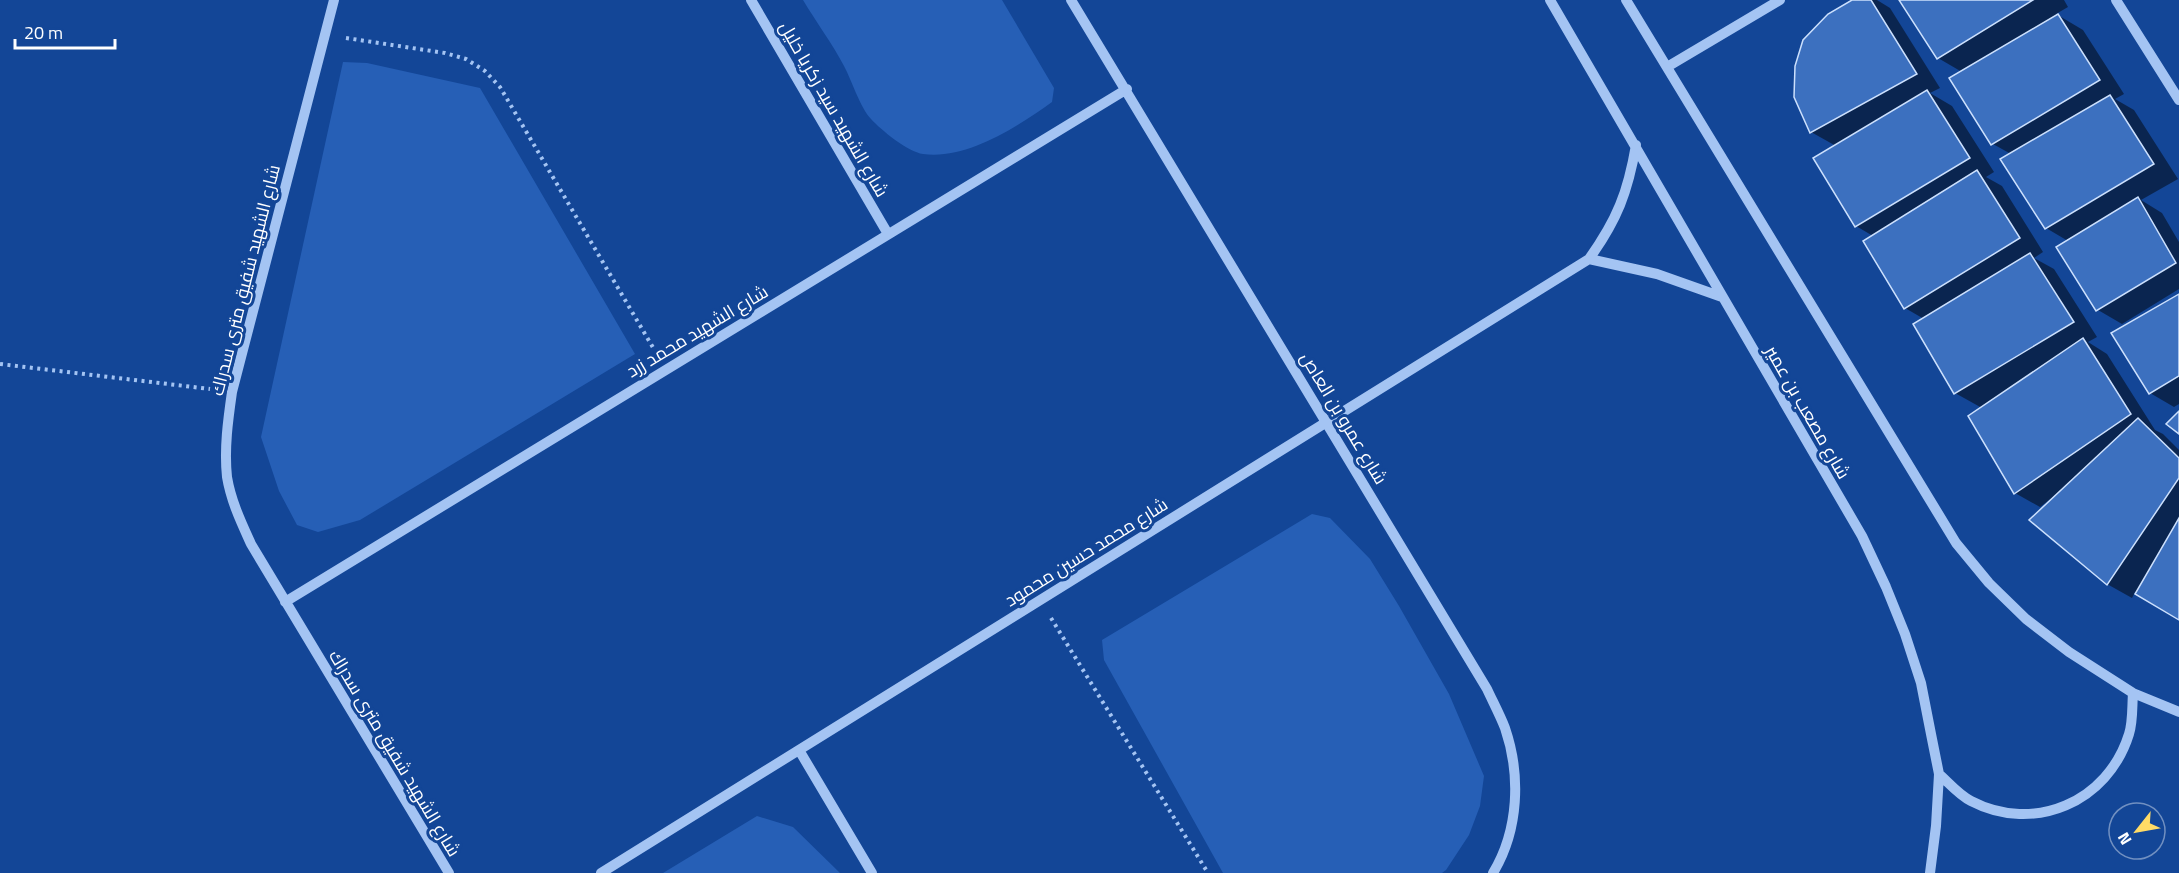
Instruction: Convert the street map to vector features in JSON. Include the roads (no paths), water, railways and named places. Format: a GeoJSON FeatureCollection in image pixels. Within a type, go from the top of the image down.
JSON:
{"type":"FeatureCollection","features":[{"type":"Feature","properties":{"kind":"street","name":"شارع الشهيد شفيق مترى سدراك"},"geometry":{"type":"LineString","coordinates":[[334,0],[232,392],[226,437],[227,477],[236,511],[251,544],[449,873]]}},
{"type":"Feature","properties":{"kind":"street","name":"شارع الشهيد سيد زكريا خليل"},"geometry":{"type":"LineString","coordinates":[[751,0],[888,234]]}},
{"type":"Feature","properties":{"kind":"street","name":"شارع عمرو بن العاص"},"geometry":{"type":"LineString","coordinates":[[1071,0],[1127,89],[1487,689],[1505,728],[1513,763],[1515,806],[1513,828],[1503,857],[1493,873]]}},
{"type":"Feature","properties":{"kind":"street","name":"شارع مصعب بن عمير"},"geometry":{"type":"LineString","coordinates":[[1550,0],[1862,536],[1886,587],[1921,682],[1939,774],[1930,873]]}},
{"type":"Feature","properties":{"kind":"street"},"geometry":{"type":"LineString","coordinates":[[1626,0],[1956,543],[1989,583],[2026,620],[2069,652],[2133,693],[2179,711]]}},
{"type":"Feature","properties":{"kind":"street"},"geometry":{"type":"LineString","coordinates":[[1666,67],[1780,0]]}},
{"type":"Feature","properties":{"kind":"street"},"geometry":{"type":"LineString","coordinates":[[2116,0],[2179,100]]}},
{"type":"Feature","properties":{"kind":"street","name":"شارع الشهيد محمد زرد"},"geometry":{"type":"LineString","coordinates":[[285,602],[1127,89]]}},
{"type":"Feature","properties":{"kind":"street","name":"شارع محمد حسين محمود"},"geometry":{"type":"LineString","coordinates":[[601,873],[1589,259],[1607,234],[1621,206],[1631,176],[1636,145]]}},
{"type":"Feature","properties":{"kind":"street"},"geometry":{"type":"LineString","coordinates":[[1589,259],[1657,274],[1722,297]]}},
{"type":"Feature","properties":{"kind":"street"},"geometry":{"type":"LineString","coordinates":[[1939,774],[1970,801],[2007,813],[2047,812],[2084,797],[2113,769],[2130,733],[2133,693]]}},
{"type":"Feature","properties":{"kind":"street"},"geometry":{"type":"LineString","coordinates":[[799,750],[872,873]]}}]}
